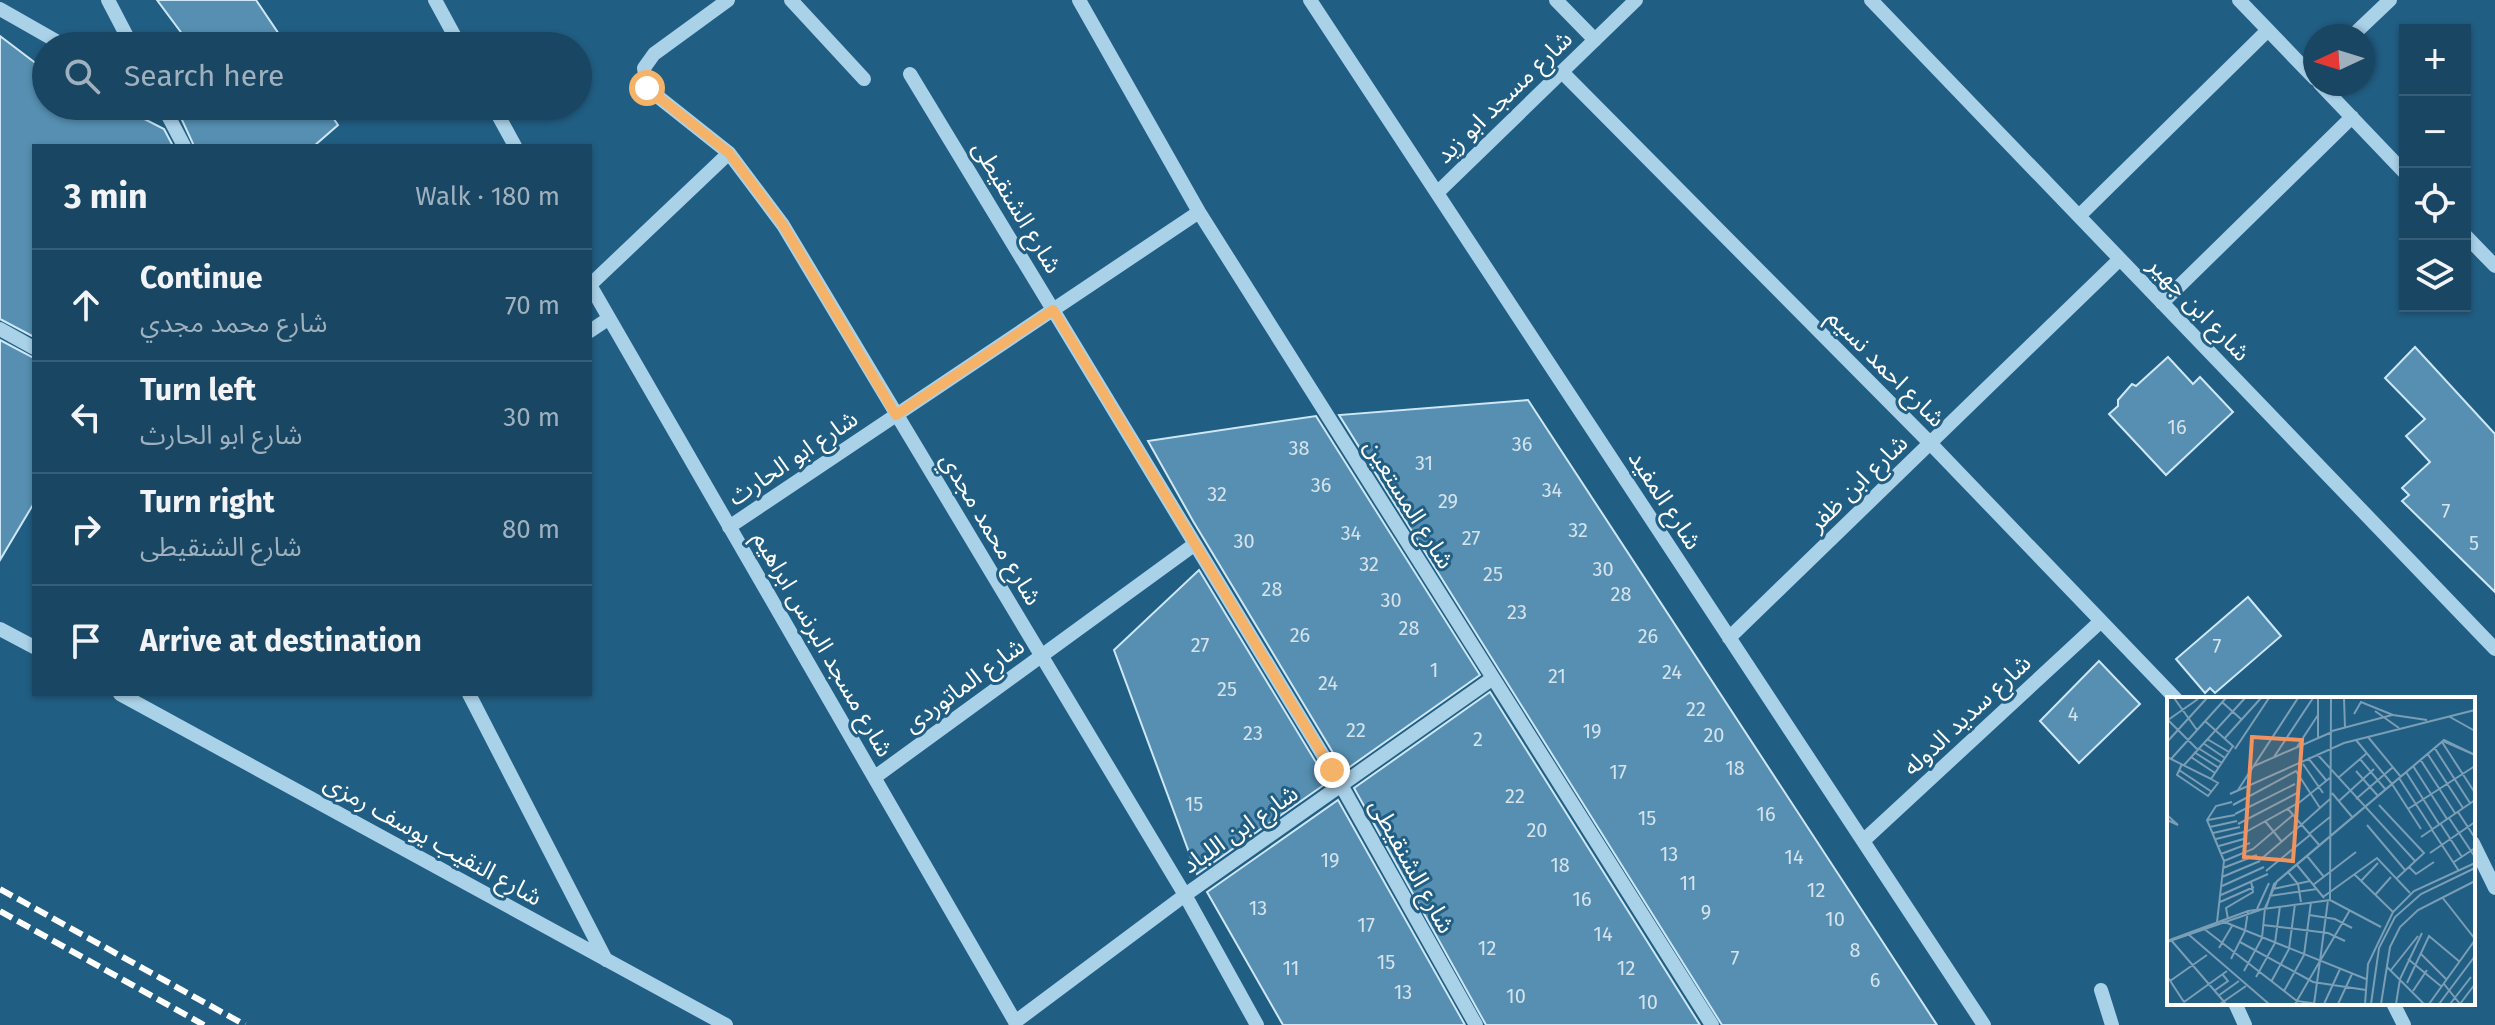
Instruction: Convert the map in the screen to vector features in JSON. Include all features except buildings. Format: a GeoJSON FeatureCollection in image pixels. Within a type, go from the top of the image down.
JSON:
{"type":"FeatureCollection","features":[{"type":"Feature","properties":{"kind":"street"},"geometry":{"type":"LineString","coordinates":[[108,0],[125,32]]}},
{"type":"Feature","properties":{"kind":"street"},"geometry":{"type":"LineString","coordinates":[[435,0],[452,32]]}},
{"type":"Feature","properties":{"kind":"street","name":"شارع محمد مجدي"},"geometry":{"type":"LineString","coordinates":[[728,0],[654,54],[644,68],[647,88],[729,153],[783,225],[1185,895],[1257,1025]]}},
{"type":"Feature","properties":{"kind":"street"},"geometry":{"type":"LineString","coordinates":[[791,0],[864,79]]}},
{"type":"Feature","properties":{"kind":"street","name":"شارع المستعين"},"geometry":{"type":"LineString","coordinates":[[1079,0],[1199,212],[1712,1025]]}},
{"type":"Feature","properties":{"kind":"street","name":"شارع المفيد"},"geometry":{"type":"LineString","coordinates":[[1310,0],[1984,1025]]}},
{"type":"Feature","properties":{"kind":"street"},"geometry":{"type":"LineString","coordinates":[[1556,0],[1595,40]]}},
{"type":"Feature","properties":{"kind":"street","name":"شارع مسجد ابو زيد"},"geometry":{"type":"LineString","coordinates":[[1437,193],[1636,0]]}},
{"type":"Feature","properties":{"kind":"street","name":"شارع ابن جهير"},"geometry":{"type":"LineString","coordinates":[[1871,0],[2495,649]]}},
{"type":"Feature","properties":{"kind":"street"},"geometry":{"type":"LineString","coordinates":[[2239,0],[2303,65]]}},
{"type":"Feature","properties":{"kind":"street"},"geometry":{"type":"LineString","coordinates":[[2365,24],[2390,0]]}},
{"type":"Feature","properties":{"kind":"street"},"geometry":{"type":"LineString","coordinates":[[0,9],[40,32]]}},
{"type":"Feature","properties":{"kind":"street"},"geometry":{"type":"LineString","coordinates":[[2079,216],[2268,30]]}},
{"type":"Feature","properties":{"kind":"street","name":"شارع احمد نسيم"},"geometry":{"type":"LineString","coordinates":[[1562,72],[1930,443],[2174,697]]}},
{"type":"Feature","properties":{"kind":"street","name":"شارع الشنقيطى"},"geometry":{"type":"LineString","coordinates":[[910,74],[1341,785],[1476,1025]]}},
{"type":"Feature","properties":{"kind":"street"},"geometry":{"type":"LineString","coordinates":[[2333,96],[2400,168]]}},
{"type":"Feature","properties":{"kind":"street"},"geometry":{"type":"LineString","coordinates":[[2162,303],[2352,117]]}},
{"type":"Feature","properties":{"kind":"street"},"geometry":{"type":"LineString","coordinates":[[170,120],[183,144]]}},
{"type":"Feature","properties":{"kind":"street"},"geometry":{"type":"LineString","coordinates":[[501,120],[514,144]]}},
{"type":"Feature","properties":{"kind":"street"},"geometry":{"type":"LineString","coordinates":[[592,283],[729,153]]}},
{"type":"Feature","properties":{"kind":"street","name":"شارع ابو الحارث"},"geometry":{"type":"LineString","coordinates":[[729,527],[1199,212]]}},
{"type":"Feature","properties":{"kind":"street"},"geometry":{"type":"LineString","coordinates":[[2470,240],[2495,266]]}},
{"type":"Feature","properties":{"kind":"street","name":"شارع ابن ظفر"},"geometry":{"type":"LineString","coordinates":[[1729,638],[2120,259]]}},
{"type":"Feature","properties":{"kind":"street","name":"شارع مسجد البرنس ابراهيم"},"geometry":{"type":"LineString","coordinates":[[592,289],[1016,1023]]}},
{"type":"Feature","properties":{"kind":"street"},"geometry":{"type":"LineString","coordinates":[[592,330],[608,319]]}},
{"type":"Feature","properties":{"kind":"street"},"geometry":{"type":"LineString","coordinates":[[0,329],[32,347]]}},
{"type":"Feature","properties":{"kind":"street","name":"شارع الماتوردى"},"geometry":{"type":"LineString","coordinates":[[875,777],[1195,544]]}},
{"type":"Feature","properties":{"kind":"street","name":"شارع سديد الدوله"},"geometry":{"type":"LineString","coordinates":[[1863,841],[2101,621]]}},
{"type":"Feature","properties":{"kind":"street"},"geometry":{"type":"LineString","coordinates":[[0,629],[32,646]]}},
{"type":"Feature","properties":{"kind":"street","name":"شارع ابن اللباد"},"geometry":{"type":"LineString","coordinates":[[1016,1023],[1185,895],[1493,678]]}},
{"type":"Feature","properties":{"kind":"street","name":"شارع النقيب يوسف رمزى"},"geometry":{"type":"LineString","coordinates":[[124,696],[726,1025]]}},
{"type":"Feature","properties":{"kind":"street"},"geometry":{"type":"LineString","coordinates":[[470,696],[606,960]]}},
{"type":"Feature","properties":{"kind":"street"},"geometry":{"type":"LineString","coordinates":[[2475,847],[2495,888]]}},
{"type":"Feature","properties":{"kind":"street"},"geometry":{"type":"LineString","coordinates":[[2101,990],[2112,1025]]}},
{"type":"Feature","properties":{"kind":"street"},"geometry":{"type":"LineString","coordinates":[[2236,1005],[2245,1025]]}},
{"type":"Feature","properties":{"kind":"street"},"geometry":{"type":"LineString","coordinates":[[2394,1005],[2404,1025]]}},
{"type":"Feature","properties":{"kind":"railway"},"geometry":{"type":"LineString","coordinates":[[0,889],[245,1025]]}},
{"type":"Feature","properties":{"kind":"railway"},"geometry":{"type":"LineString","coordinates":[[0,911],[204,1025]]}},
{"type":"Feature","properties":{"kind":"route"},"geometry":{"type":"LineString","coordinates":[[647,88],[729,153],[783,225],[896,415],[1053,310],[1332,770]]}}]}
